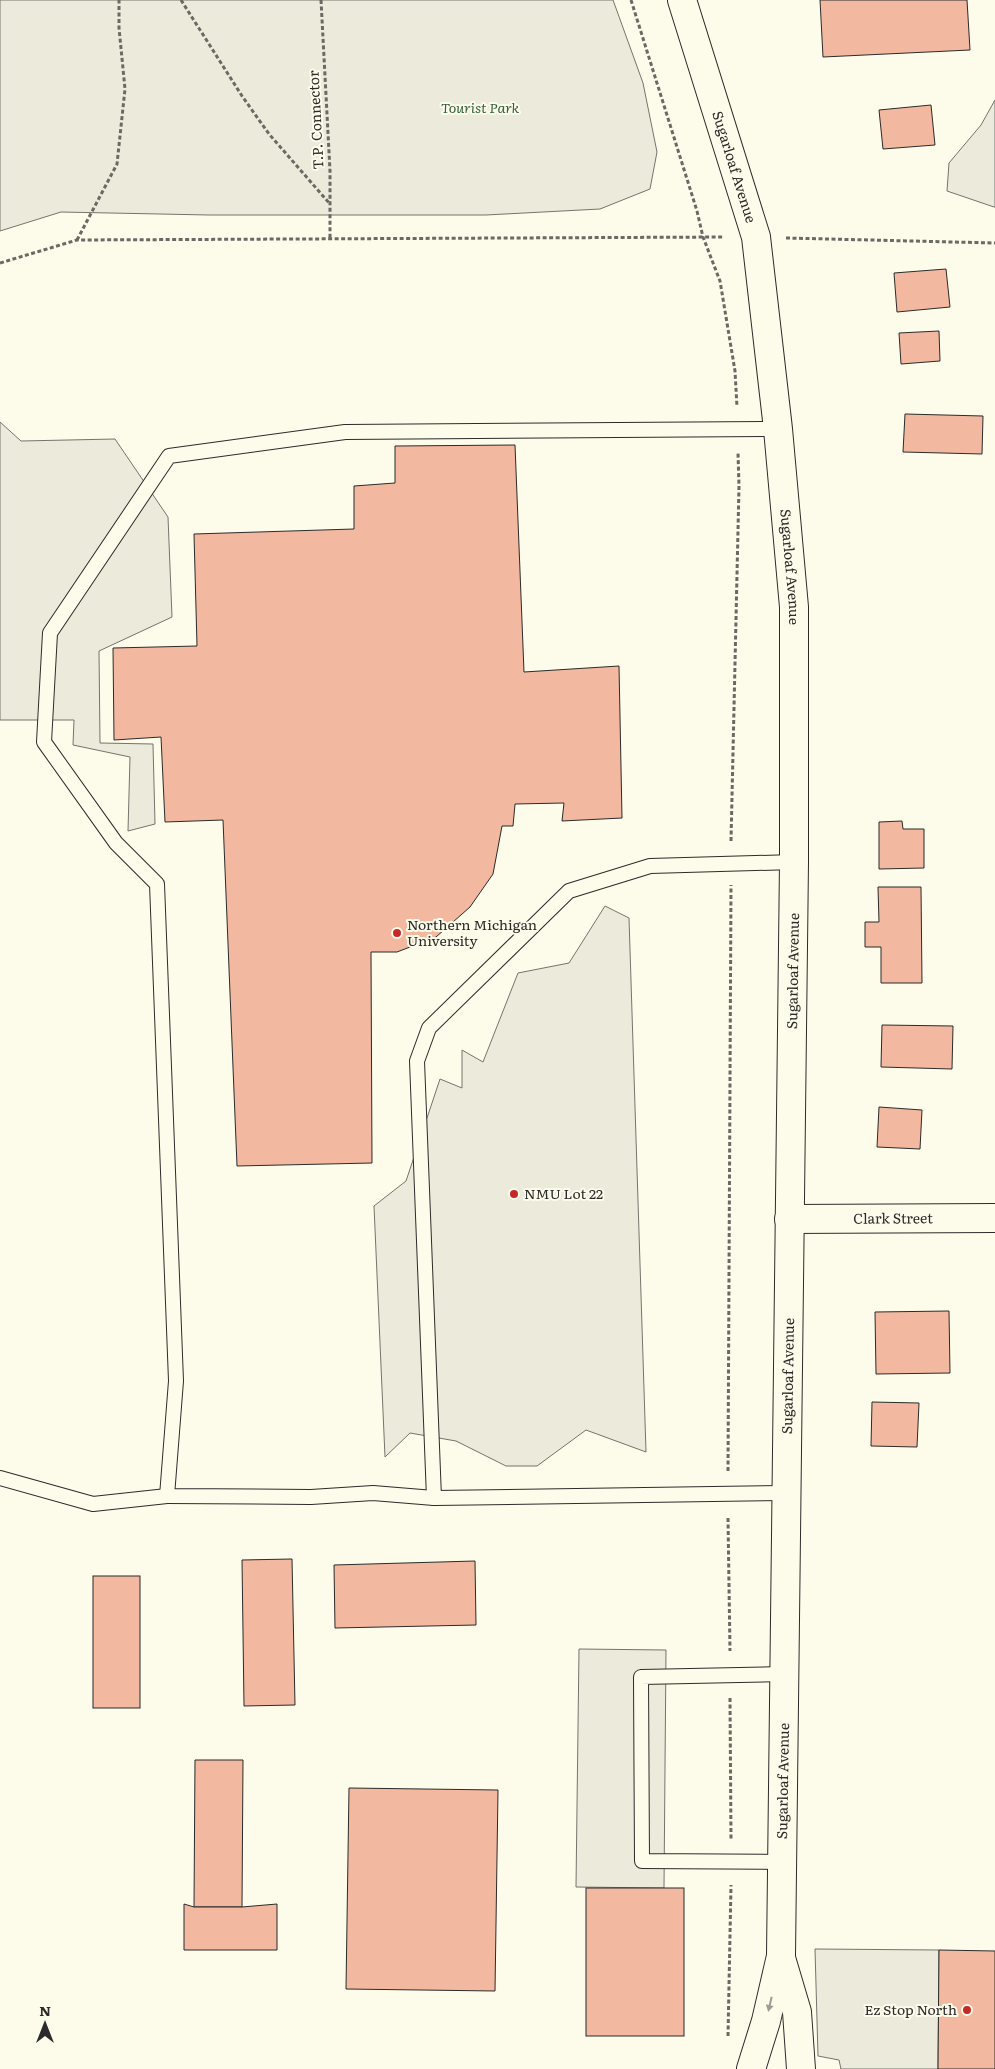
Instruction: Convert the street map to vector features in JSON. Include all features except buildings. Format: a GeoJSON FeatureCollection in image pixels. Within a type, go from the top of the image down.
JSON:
{"type":"FeatureCollection","features":[{"type":"Feature","properties":{"kind":"main road","name":"Sugarloaf Avenue"},"geometry":{"type":"LineString","coordinates":[[682,0],[756,237],[778,429],[794,607],[794,862],[781,1956],[766,2021],[751,2069]]}},
{"type":"Feature","properties":{"kind":"main road","name":"Clark Street"},"geometry":{"type":"LineString","coordinates":[[789,1218],[995,1218]]}},
{"type":"Feature","properties":{"kind":"main road","name":"Sugarloaf Avenue"},"geometry":{"type":"LineString","coordinates":[[781,1956],[796,2012],[801,2069]]}},
{"type":"Feature","properties":{"kind":"lane"},"geometry":{"type":"LineString","coordinates":[[167,1496],[176,1382],[157,884],[116,843],[44,742],[50,633],[169,456],[345,432],[778,429]]}},
{"type":"Feature","properties":{"kind":"lane"},"geometry":{"type":"LineString","coordinates":[[434,1498],[417,1061],[429,1028],[569,891],[650,866],[794,862]]}},
{"type":"Feature","properties":{"kind":"lane"},"geometry":{"type":"LineString","coordinates":[[0,1478],[93,1504],[167,1496],[311,1497],[373,1493],[434,1498],[787,1493]]}},
{"type":"Feature","properties":{"kind":"lane"},"geometry":{"type":"LineString","coordinates":[[782,1862],[642,1861],[641,1677],[785,1674]]}},
{"type":"Feature","properties":{"kind":"path"},"geometry":{"type":"LineString","coordinates":[[77,240],[117,164],[125,88],[119,28],[119,0]]}},
{"type":"Feature","properties":{"kind":"path"},"geometry":{"type":"LineString","coordinates":[[181,0],[213,52],[264,126],[330,204]]}},
{"type":"Feature","properties":{"kind":"path","name":"T.P. Connector"},"geometry":{"type":"LineString","coordinates":[[320,0],[330,171],[330,239]]}},
{"type":"Feature","properties":{"kind":"path"},"geometry":{"type":"LineString","coordinates":[[631,0],[697,211],[703,237],[720,281],[736,371],[739,496],[732,864],[728,1494],[732,1862],[728,2040]]}},
{"type":"Feature","properties":{"kind":"path"},"geometry":{"type":"LineString","coordinates":[[0,263],[77,240],[756,237],[995,243]]}},
{"type":"Feature","properties":{"kind":"green space","name":"Tourist Park"},"geometry":{"type":"Polygon","coordinates":[[[0,0],[613,0],[643,83],[657,152],[650,189],[600,209],[486,215],[209,215],[61,212],[0,231],[0,0]]]}},
{"type":"Feature","properties":{"kind":"green space"},"geometry":{"type":"Polygon","coordinates":[[[995,100],[994,207],[947,191],[949,163],[981,125],[995,100]]]}},
{"type":"Feature","properties":{"kind":"shaded area"},"geometry":{"type":"Polygon","coordinates":[[[0,422],[21,441],[115,439],[168,517],[172,617],[99,651],[100,743],[153,744],[155,824],[128,831],[130,757],[73,745],[74,720],[0,720],[0,422]]]}},
{"type":"Feature","properties":{"kind":"shaded area","name":"NMU Lot 22"},"geometry":{"type":"Polygon","coordinates":[[[605,906],[629,918],[646,1452],[586,1430],[537,1466],[506,1466],[456,1441],[410,1433],[385,1457],[374,1206],[406,1181],[440,1079],[462,1088],[462,1050],[483,1062],[518,973],[569,963],[605,906]]]}},
{"type":"Feature","properties":{"kind":"shaded area"},"geometry":{"type":"Polygon","coordinates":[[[579,1649],[666,1650],[664,1888],[576,1887],[579,1649]]]}},
{"type":"Feature","properties":{"kind":"shaded area"},"geometry":{"type":"Polygon","coordinates":[[[815,1949],[939,1950],[938,2069],[841,2069],[839,2060],[818,2056],[815,1949]]]}},
{"type":"Feature","properties":{"kind":"place","name":"Northern Michigan University"},"geometry":{"type":"Point","coordinates":[397,933]}},
{"type":"Feature","properties":{"kind":"place","name":"NMU Lot 22"},"geometry":{"type":"Point","coordinates":[514,1194]}},
{"type":"Feature","properties":{"kind":"place","name":"Ez Stop North"},"geometry":{"type":"Point","coordinates":[967,2010]}}]}
